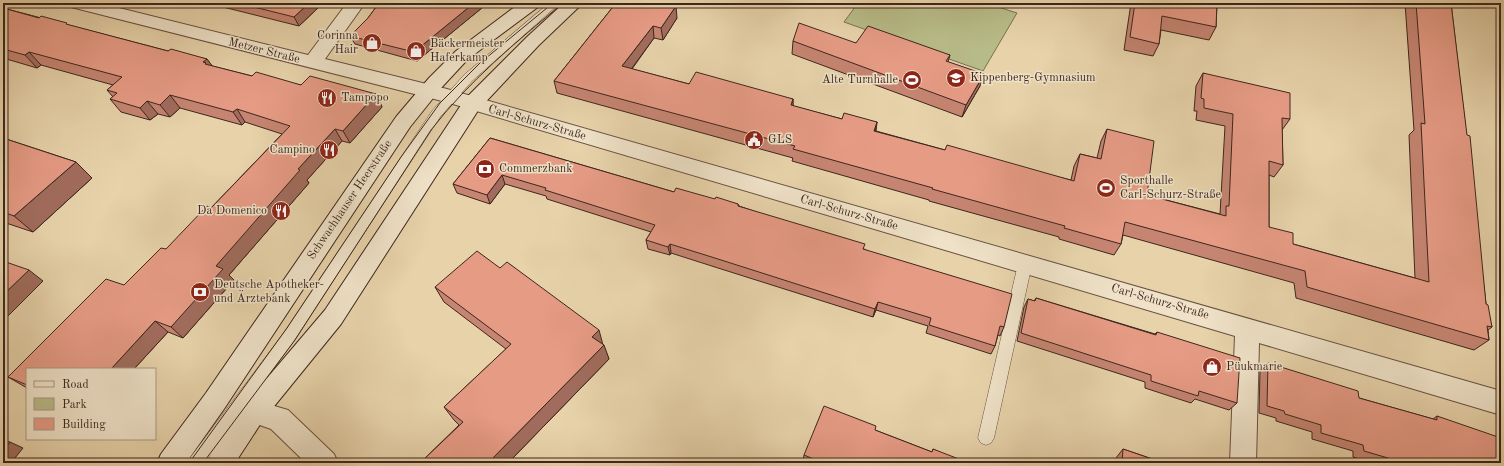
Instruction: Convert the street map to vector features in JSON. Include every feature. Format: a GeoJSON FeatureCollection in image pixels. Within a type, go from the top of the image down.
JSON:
{"type":"FeatureCollection","features":[{"type":"Feature","properties":{"kind":"street","name":"Metzer Straße"},"geometry":{"type":"LineString","coordinates":[[77,3],[450,97]]}},
{"type":"Feature","properties":{"kind":"street"},"geometry":{"type":"LineString","coordinates":[[312,63],[356,3]]}},
{"type":"Feature","properties":{"kind":"street","name":"Schwachhauser Heerstraße"},"geometry":{"type":"LineString","coordinates":[[170,463],[224,388],[395,132],[427,91],[462,56],[491,32],[532,3]]}},
{"type":"Feature","properties":{"kind":"street"},"geometry":{"type":"LineString","coordinates":[[220,463],[254,412],[333,317],[472,104],[574,3]]}},
{"type":"Feature","properties":{"kind":"street","name":"Carl-Schurz-Straße"},"geometry":{"type":"LineString","coordinates":[[450,97],[1501,402]]}},
{"type":"Feature","properties":{"kind":"street"},"geometry":{"type":"LineString","coordinates":[[1243,463],[1247,328]]}},
{"type":"Feature","properties":{"kind":"street"},"geometry":{"type":"LineString","coordinates":[[254,412],[279,419],[324,463]]}},
{"type":"Feature","properties":{"kind":"lane"},"geometry":{"type":"LineString","coordinates":[[196,463],[288,338],[336,267],[420,136],[450,97],[468,78],[556,3]]}},
{"type":"Feature","properties":{"kind":"lane"},"geometry":{"type":"LineString","coordinates":[[986,438],[1026,264]]}},
{"type":"Feature","properties":{"kind":"green space"},"geometry":{"type":"Polygon","coordinates":[[[858,3],[986,3],[1017,13],[983,71],[844,22],[858,3]]]}},
{"type":"Feature","properties":{"kind":"building"},"geometry":{"type":"Polygon","coordinates":[[[238,3],[309,3],[294,17],[238,3]]]}},
{"type":"Feature","properties":{"kind":"building"},"geometry":{"type":"Polygon","coordinates":[[[379,3],[474,3],[414,52],[350,36],[368,18],[379,3]]]}},
{"type":"Feature","properties":{"kind":"building"},"geometry":{"type":"Polygon","coordinates":[[[616,3],[669,3],[676,6],[661,28],[653,26],[622,66],[689,84],[696,72],[793,99],[791,105],[842,119],[844,113],[877,122],[874,131],[945,150],[947,145],[1074,181],[1080,154],[1101,159],[1107,129],[1154,141],[1147,195],[1226,216],[1226,206],[1229,206],[1233,114],[1204,108],[1204,99],[1201,98],[1203,73],[1290,93],[1290,119],[1282,118],[1283,165],[1269,161],[1269,227],[1293,233],[1293,244],[1429,282],[1421,123],[1425,124],[1416,3],[1451,3],[1467,135],[1470,136],[1486,304],[1488,305],[1492,327],[1487,326],[1489,340],[1307,287],[1305,271],[1125,222],[1121,244],[1064,228],[1065,226],[793,149],[795,146],[554,81],[616,3]]]}},
{"type":"Feature","properties":{"kind":"building"},"geometry":{"type":"Polygon","coordinates":[[[1135,3],[1217,3],[1216,27],[1162,16],[1159,44],[1130,37],[1135,3]]]}},
{"type":"Feature","properties":{"kind":"building"},"geometry":{"type":"Polygon","coordinates":[[[3,8],[39,18],[41,16],[168,51],[171,49],[207,59],[203,62],[206,63],[205,64],[252,76],[256,72],[301,85],[310,76],[376,94],[343,131],[335,129],[298,169],[300,170],[216,266],[223,269],[171,327],[155,321],[112,368],[26,368],[26,385],[8,377],[106,279],[124,285],[161,248],[166,249],[207,206],[211,208],[290,126],[237,109],[233,112],[170,95],[160,105],[147,101],[140,108],[110,99],[117,93],[107,90],[122,77],[29,52],[25,55],[3,49],[3,8]]]}},
{"type":"Feature","properties":{"kind":"building"},"geometry":{"type":"Polygon","coordinates":[[[799,23],[856,43],[868,26],[950,55],[946,61],[984,74],[966,105],[793,41],[799,23]]]}},
{"type":"Feature","properties":{"kind":"building"},"geometry":{"type":"Polygon","coordinates":[[[3,138],[76,162],[14,216],[3,212],[3,138]]]}},
{"type":"Feature","properties":{"kind":"building"},"geometry":{"type":"Polygon","coordinates":[[[490,138],[674,192],[676,188],[715,199],[716,197],[738,204],[738,206],[865,244],[863,249],[1012,294],[1004,327],[1000,326],[995,346],[929,325],[931,318],[878,302],[875,309],[670,244],[668,247],[646,240],[655,225],[545,190],[546,188],[502,175],[487,195],[453,184],[490,138]]]}},
{"type":"Feature","properties":{"kind":"building"},"geometry":{"type":"Polygon","coordinates":[[[477,251],[500,268],[507,262],[599,330],[592,337],[604,345],[488,463],[420,463],[463,422],[444,407],[511,344],[435,287],[477,251]]]}},
{"type":"Feature","properties":{"kind":"building"},"geometry":{"type":"Polygon","coordinates":[[[3,261],[29,270],[3,295],[3,261]]]}},
{"type":"Feature","properties":{"kind":"building"},"geometry":{"type":"Polygon","coordinates":[[[1036,298],[1156,335],[1157,332],[1240,358],[1237,403],[1199,391],[1198,396],[1151,381],[1151,375],[1021,333],[1028,299],[1035,301],[1036,298]]]}},
{"type":"Feature","properties":{"kind":"building"},"geometry":{"type":"Polygon","coordinates":[[[1268,363],[1358,391],[1359,398],[1437,420],[1437,416],[1501,438],[1501,463],[1405,463],[1364,451],[1363,445],[1321,433],[1321,425],[1285,414],[1284,411],[1267,406],[1268,363]]]}},
{"type":"Feature","properties":{"kind":"building"},"geometry":{"type":"Polygon","coordinates":[[[824,406],[876,426],[875,430],[932,452],[933,449],[964,461],[963,463],[823,463],[804,455],[824,406]]]}},
{"type":"Feature","properties":{"kind":"building"},"geometry":{"type":"Polygon","coordinates":[[[3,440],[10,442],[3,451],[3,440]]]}},
{"type":"Feature","properties":{"kind":"building"},"geometry":{"type":"Polygon","coordinates":[[[1123,449],[1164,463],[1122,463],[1123,449]]]}},
{"type":"Feature","properties":{"kind":"tram line"},"geometry":{"type":"LineString","coordinates":[[189,463],[287,328],[401,157],[440,103],[480,63],[553,3]]}},
{"type":"Feature","properties":{"kind":"tram line"},"geometry":{"type":"LineString","coordinates":[[203,463],[295,340],[431,130],[477,79],[511,47],[563,3]]}},
{"type":"Feature","properties":{"kind":"place","name":"Corinna Hair"},"geometry":{"type":"Point","coordinates":[372,43]}},
{"type":"Feature","properties":{"kind":"place","name":"Bäckermeister Haferkamp"},"geometry":{"type":"Point","coordinates":[416,51]}},
{"type":"Feature","properties":{"kind":"place","name":"Kippenberg-Gymnasium"},"geometry":{"type":"Point","coordinates":[956,78]}},
{"type":"Feature","properties":{"kind":"place","name":"Alte Turnhalle"},"geometry":{"type":"Point","coordinates":[912,80]}},
{"type":"Feature","properties":{"kind":"place","name":"Tampopo"},"geometry":{"type":"Point","coordinates":[327,98]}},
{"type":"Feature","properties":{"kind":"place","name":"GLS"},"geometry":{"type":"Point","coordinates":[754,140]}},
{"type":"Feature","properties":{"kind":"place","name":"Campino"},"geometry":{"type":"Point","coordinates":[329,150]}},
{"type":"Feature","properties":{"kind":"place","name":"Commerzbank"},"geometry":{"type":"Point","coordinates":[485,169]}},
{"type":"Feature","properties":{"kind":"place","name":"Sporthalle Carl-Schurz-Straße"},"geometry":{"type":"Point","coordinates":[1106,188]}},
{"type":"Feature","properties":{"kind":"place","name":"Da Domenico"},"geometry":{"type":"Point","coordinates":[281,211]}},
{"type":"Feature","properties":{"kind":"place","name":"Deutsche Apotheker- und Ärztebank"},"geometry":{"type":"Point","coordinates":[200,292]}},
{"type":"Feature","properties":{"kind":"place","name":"Püukmarie"},"geometry":{"type":"Point","coordinates":[1212,367]}}]}
